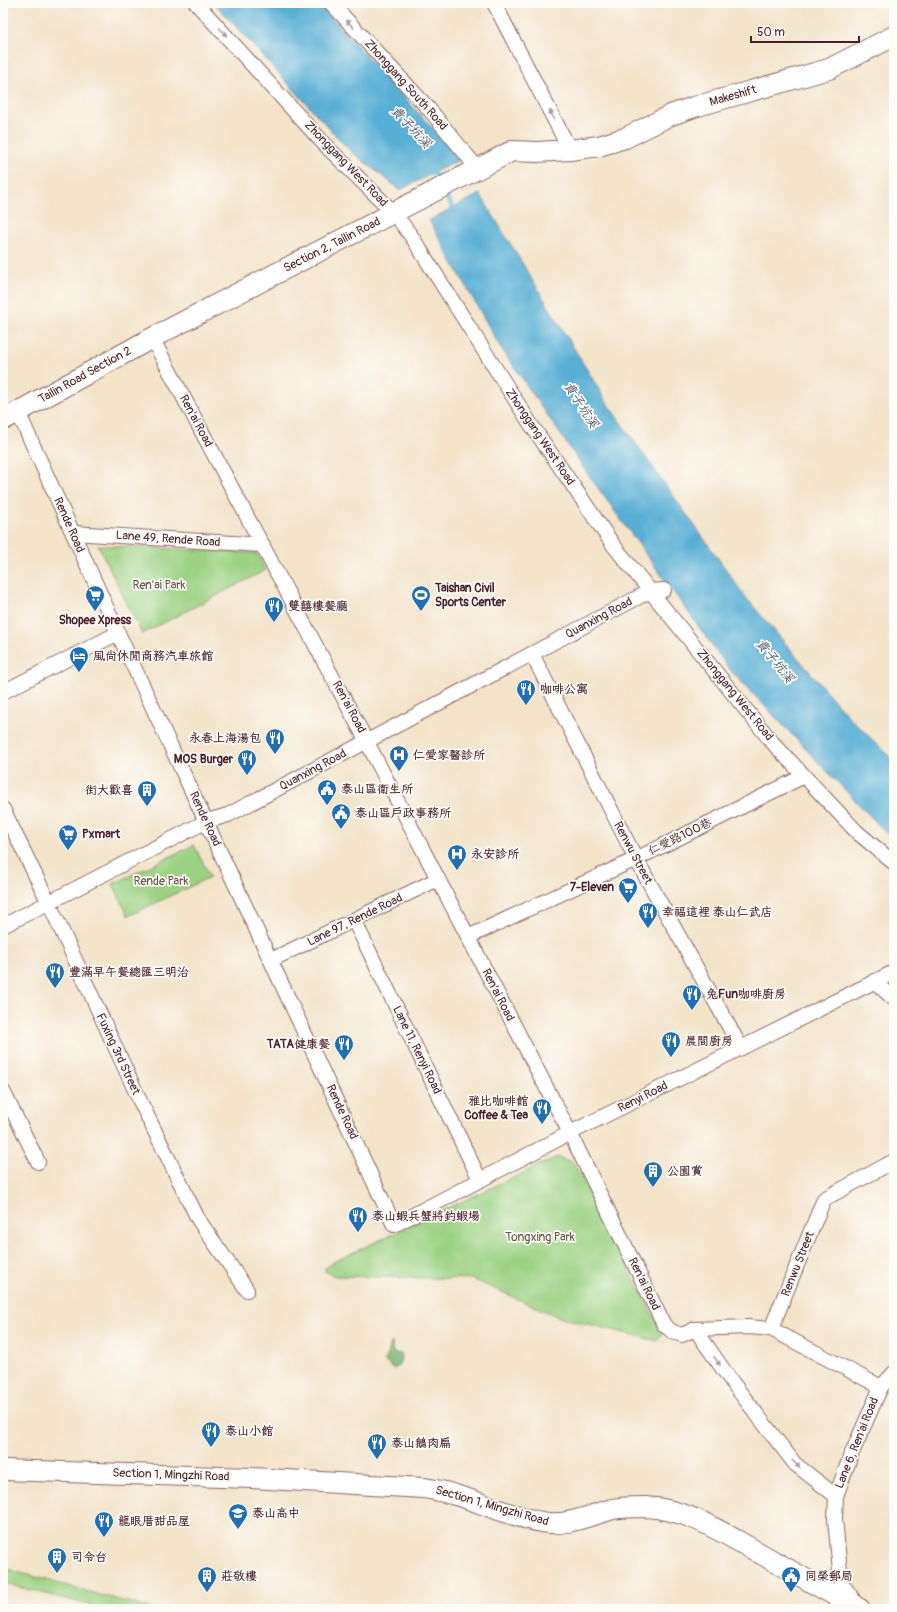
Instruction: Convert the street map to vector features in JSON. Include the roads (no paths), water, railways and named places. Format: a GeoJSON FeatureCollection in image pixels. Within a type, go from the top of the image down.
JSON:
{"type":"FeatureCollection","features":[{"type":"Feature","properties":{"kind":"main road","name":"Makeshift"},"geometry":{"type":"LineString","coordinates":[[512,151],[537,152],[599,146],[624,138],[671,115],[694,107],[829,69],[894,36]]}},
{"type":"Feature","properties":{"kind":"main road","name":"Section 2, Tailin Road"},"geometry":{"type":"LineString","coordinates":[[152,338],[512,151]]}},
{"type":"Feature","properties":{"kind":"main road","name":"Tailin Road Section 2"},"geometry":{"type":"LineString","coordinates":[[10,416],[152,338]]}},
{"type":"Feature","properties":{"kind":"main road","name":"Section 1, Mingzhi Road"},"geometry":{"type":"LineString","coordinates":[[3,1470],[238,1477],[423,1488],[448,1492],[529,1519],[555,1524],[568,1523],[614,1509],[632,1507],[662,1510],[677,1513],[709,1526],[859,1609]]}},
{"type":"Feature","properties":{"kind":"street","name":"Zhonggang West Road"},"geometry":{"type":"LineString","coordinates":[[196,3],[326,146],[401,209],[412,237],[530,423],[614,546],[657,590],[772,742],[857,832],[894,863]]}},
{"type":"Feature","properties":{"kind":"street","name":"Zhonggang South Road"},"geometry":{"type":"LineString","coordinates":[[331,3],[430,109],[474,171]]}},
{"type":"Feature","properties":{"kind":"street"},"geometry":{"type":"LineString","coordinates":[[494,3],[570,150]]}},
{"type":"Feature","properties":{"kind":"street","name":"Ren'ai Road"},"geometry":{"type":"LineString","coordinates":[[152,338],[367,742],[570,1133],[664,1325],[673,1332],[682,1335],[695,1329]]}},
{"type":"Feature","properties":{"kind":"street","name":"Rende Road"},"geometry":{"type":"LineString","coordinates":[[10,416],[73,533],[118,633],[394,1225]]}},
{"type":"Feature","properties":{"kind":"street","name":"Lane 49, Rende Road"},"geometry":{"type":"LineString","coordinates":[[73,533],[263,545]]}},
{"type":"Feature","properties":{"kind":"street","name":"Quanxing Road"},"geometry":{"type":"LineString","coordinates":[[3,926],[207,822],[228,815],[532,654],[657,590]]}},
{"type":"Feature","properties":{"kind":"street"},"geometry":{"type":"LineString","coordinates":[[3,692],[118,633]]}},
{"type":"Feature","properties":{"kind":"street","name":"Renwu Street"},"geometry":{"type":"LineString","coordinates":[[532,654],[636,859],[741,1048]]}},
{"type":"Feature","properties":{"kind":"street","name":"仁愛路100巷"},"geometry":{"type":"LineString","coordinates":[[468,937],[636,859],[804,776]]}},
{"type":"Feature","properties":{"kind":"street","name":"Fuxing 3rd Street"},"geometry":{"type":"LineString","coordinates":[[3,810],[141,1103],[198,1219],[247,1290]]}},
{"type":"Feature","properties":{"kind":"street","name":"Lane 97, Rende Road"},"geometry":{"type":"LineString","coordinates":[[271,960],[438,879]]}},
{"type":"Feature","properties":{"kind":"street","name":"Lane 11, Renyi Road"},"geometry":{"type":"LineString","coordinates":[[354,920],[480,1180]]}},
{"type":"Feature","properties":{"kind":"street","name":"Renyi Road"},"geometry":{"type":"LineString","coordinates":[[394,1225],[570,1133],[894,972]]}},
{"type":"Feature","properties":{"kind":"street"},"geometry":{"type":"LineString","coordinates":[[874,981],[894,999]]}},
{"type":"Feature","properties":{"kind":"street"},"geometry":{"type":"LineString","coordinates":[[3,1091],[38,1162]]}},
{"type":"Feature","properties":{"kind":"street","name":"Renwu Street"},"geometry":{"type":"LineString","coordinates":[[771,1329],[824,1199],[894,1161]]}},
{"type":"Feature","properties":{"kind":"street"},"geometry":{"type":"LineString","coordinates":[[695,1329],[748,1327],[771,1329],[881,1387]]}},
{"type":"Feature","properties":{"kind":"street"},"geometry":{"type":"LineString","coordinates":[[695,1329],[732,1382],[795,1464],[836,1496],[835,1519],[841,1582],[859,1609]]}},
{"type":"Feature","properties":{"kind":"street","name":"Lane 6, Ren'ai Road"},"geometry":{"type":"LineString","coordinates":[[836,1496],[851,1455],[881,1387],[894,1373]]}},
{"type":"Feature","properties":{"kind":"water"},"geometry":{"type":"Polygon","coordinates":[[[214,3],[318,3],[461,159],[400,190],[349,150],[214,3]]]}},
{"type":"Feature","properties":{"kind":"water"},"geometry":{"type":"Polygon","coordinates":[[[480,194],[609,406],[747,599],[847,715],[894,760],[894,841],[730,670],[587,473],[499,345],[429,220],[480,194]]]}},
{"type":"Feature","properties":{"kind":"waterway","name":"貴子坑溪"},"geometry":{"type":"LineString","coordinates":[[431,168],[440,184]]}},
{"type":"Feature","properties":{"kind":"waterway","name":"貴子坑溪"},"geometry":{"type":"LineString","coordinates":[[444,192],[455,212]]}},
{"type":"Feature","properties":{"kind":"place","name":"Shopee Xpress"},"geometry":{"type":"Point","coordinates":[95,612]}},
{"type":"Feature","properties":{"kind":"place","name":"Taishan Civil Sports Center"},"geometry":{"type":"Point","coordinates":[421,612]}},
{"type":"Feature","properties":{"kind":"place","name":"雙囍樓餐廳"},"geometry":{"type":"Point","coordinates":[274,623]}},
{"type":"Feature","properties":{"kind":"place","name":"風尚休閒商務汽車旅館"},"geometry":{"type":"Point","coordinates":[79,673]}},
{"type":"Feature","properties":{"kind":"place","name":"咖啡公寓"},"geometry":{"type":"Point","coordinates":[526,706]}},
{"type":"Feature","properties":{"kind":"place","name":"永春上海湯包"},"geometry":{"type":"Point","coordinates":[275,755]}},
{"type":"Feature","properties":{"kind":"place","name":"仁愛家醫診所"},"geometry":{"type":"Point","coordinates":[399,772]}},
{"type":"Feature","properties":{"kind":"place","name":"MOS Burger"},"geometry":{"type":"Point","coordinates":[247,776]}},
{"type":"Feature","properties":{"kind":"place","name":"泰山區衛生所"},"geometry":{"type":"Point","coordinates":[327,806]}},
{"type":"Feature","properties":{"kind":"place","name":"街大歡喜"},"geometry":{"type":"Point","coordinates":[147,807]}},
{"type":"Feature","properties":{"kind":"place","name":"泰山區戶政事務所"},"geometry":{"type":"Point","coordinates":[341,830]}},
{"type":"Feature","properties":{"kind":"place","name":"Pxmart"},"geometry":{"type":"Point","coordinates":[68,851]}},
{"type":"Feature","properties":{"kind":"place","name":"永安診所"},"geometry":{"type":"Point","coordinates":[457,871]}},
{"type":"Feature","properties":{"kind":"place","name":"7-Eleven"},"geometry":{"type":"Point","coordinates":[628,904]}},
{"type":"Feature","properties":{"kind":"place","name":"幸福這裡 泰山仁武店"},"geometry":{"type":"Point","coordinates":[648,929]}},
{"type":"Feature","properties":{"kind":"place","name":"豐滿早午餐總匯三明治"},"geometry":{"type":"Point","coordinates":[55,989]}},
{"type":"Feature","properties":{"kind":"place","name":"兔Fun咖啡廚房"},"geometry":{"type":"Point","coordinates":[692,1011]}},
{"type":"Feature","properties":{"kind":"place","name":"晨間廚房"},"geometry":{"type":"Point","coordinates":[671,1058]}},
{"type":"Feature","properties":{"kind":"place","name":"TATA健康餐"},"geometry":{"type":"Point","coordinates":[344,1061]}},
{"type":"Feature","properties":{"kind":"place","name":"雅比咖啡館 Coffee & Tea"},"geometry":{"type":"Point","coordinates":[542,1125]}},
{"type":"Feature","properties":{"kind":"place","name":"公園賞"},"geometry":{"type":"Point","coordinates":[653,1188]}},
{"type":"Feature","properties":{"kind":"place","name":"泰山蝦兵蟹將釣蝦場"},"geometry":{"type":"Point","coordinates":[358,1233]}},
{"type":"Feature","properties":{"kind":"place","name":"泰山小館"},"geometry":{"type":"Point","coordinates":[211,1448]}},
{"type":"Feature","properties":{"kind":"place","name":"泰山鵝肉扁"},"geometry":{"type":"Point","coordinates":[377,1460]}},
{"type":"Feature","properties":{"kind":"place","name":"泰山高中"},"geometry":{"type":"Point","coordinates":[238,1530]}},
{"type":"Feature","properties":{"kind":"place","name":"龍眼厝甜品屋"},"geometry":{"type":"Point","coordinates":[104,1538]}},
{"type":"Feature","properties":{"kind":"place","name":"司令台"},"geometry":{"type":"Point","coordinates":[57,1574]}},
{"type":"Feature","properties":{"kind":"place","name":"莊敬樓"},"geometry":{"type":"Point","coordinates":[207,1593]}},
{"type":"Feature","properties":{"kind":"place","name":"同榮郵局"},"geometry":{"type":"Point","coordinates":[791,1593]}},
{"type":"Feature","properties":{"kind":"park label","name":"Ren'ai Park"},"geometry":{"type":"Point","coordinates":[159,585]}},
{"type":"Feature","properties":{"kind":"park label","name":"Rende Park"},"geometry":{"type":"Point","coordinates":[161,881]}},
{"type":"Feature","properties":{"kind":"park label","name":"Tongxing Park"},"geometry":{"type":"Point","coordinates":[540,1237]}}]}
